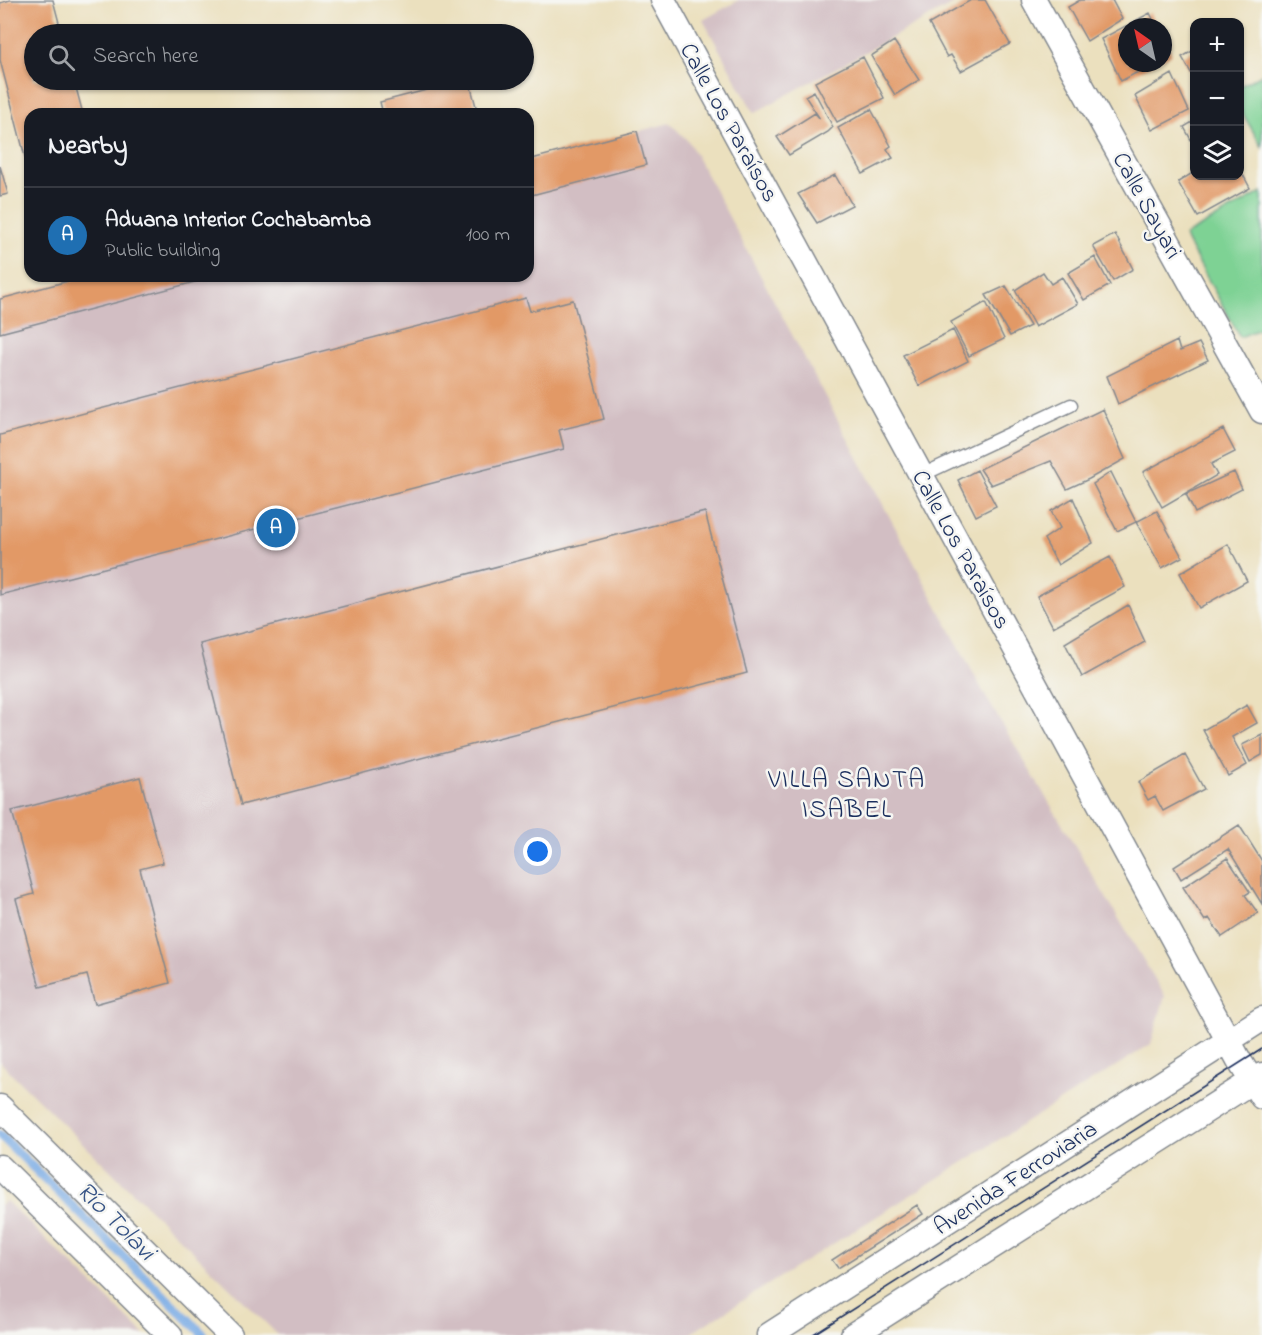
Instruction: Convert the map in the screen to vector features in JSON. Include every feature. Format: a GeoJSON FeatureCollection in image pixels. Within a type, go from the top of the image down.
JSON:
{"type":"FeatureCollection","features":[{"type":"Feature","properties":{"kind":"street","name":"Calle Los Paraísos"},"geometry":{"type":"LineString","coordinates":[[663,0],[1229,1041],[1259,1085]]}},
{"type":"Feature","properties":{"kind":"street","name":"Calle Sayari"},"geometry":{"type":"LineString","coordinates":[[1034,0],[1262,411]]}},
{"type":"Feature","properties":{"kind":"street","name":"Avenida Ferroviaria"},"geometry":{"type":"LineString","coordinates":[[769,1335],[1262,1019]]}},
{"type":"Feature","properties":{"kind":"street","name":"Avenida Ferroviaria"},"geometry":{"type":"LineString","coordinates":[[853,1335],[1259,1085]]}},
{"type":"Feature","properties":{"kind":"street"},"geometry":{"type":"LineString","coordinates":[[0,1107],[230,1335]]}},
{"type":"Feature","properties":{"kind":"street"},"geometry":{"type":"LineString","coordinates":[[0,1167],[170,1335]]}},
{"type":"Feature","properties":{"kind":"lane"},"geometry":{"type":"LineString","coordinates":[[922,475],[1071,405]]}},
{"type":"Feature","properties":{"kind":"shaded area"},"geometry":{"type":"Polygon","coordinates":[[[739,0],[960,0],[754,113],[703,20],[739,0]]]}},
{"type":"Feature","properties":{"kind":"shaded area"},"geometry":{"type":"Polygon","coordinates":[[[670,123],[689,142],[986,697],[1165,996],[1151,1044],[688,1335],[278,1335],[0,1062],[0,299],[64,282],[534,282],[534,158],[670,123]]]}},
{"type":"Feature","properties":{"kind":"shaded area"},"geometry":{"type":"Polygon","coordinates":[[[6,1201],[145,1335],[0,1335],[0,1205],[6,1201]]]}},
{"type":"Feature","properties":{"kind":"green space"},"geometry":{"type":"Polygon","coordinates":[[[1262,74],[1262,147],[1244,116],[1244,84],[1262,74]]]}},
{"type":"Feature","properties":{"kind":"green space"},"geometry":{"type":"Polygon","coordinates":[[[1262,192],[1262,328],[1240,337],[1184,236],[1262,192]]]}},
{"type":"Feature","properties":{"kind":"building"},"geometry":{"type":"Polygon","coordinates":[[[10,0],[53,0],[59,24],[24,24],[24,90],[77,90],[81,108],[24,108],[24,153],[0,60],[0,3],[10,0]]]}},
{"type":"Feature","properties":{"kind":"building"},"geometry":{"type":"Polygon","coordinates":[[[971,0],[985,0],[1010,44],[961,71],[951,55],[947,57],[929,24],[971,0]]]}},
{"type":"Feature","properties":{"kind":"building"},"geometry":{"type":"Polygon","coordinates":[[[1080,0],[1112,0],[1121,18],[1118,18],[1118,22],[1087,41],[1068,7],[1080,0]]]}},
{"type":"Feature","properties":{"kind":"building"},"geometry":{"type":"Polygon","coordinates":[[[1150,13],[1152,18],[1141,18],[1150,13]]]}},
{"type":"Feature","properties":{"kind":"building"},"geometry":{"type":"Polygon","coordinates":[[[1118,30],[1118,72],[1138,72],[1121,81],[1101,39],[1118,30]]]}},
{"type":"Feature","properties":{"kind":"building"},"geometry":{"type":"Polygon","coordinates":[[[894,41],[919,80],[895,95],[871,56],[894,41]]]}},
{"type":"Feature","properties":{"kind":"building"},"geometry":{"type":"Polygon","coordinates":[[[1190,52],[1190,71],[1182,57],[1190,52]]]}},
{"type":"Feature","properties":{"kind":"building"},"geometry":{"type":"Polygon","coordinates":[[[863,57],[884,98],[837,122],[815,82],[863,57]]]}},
{"type":"Feature","properties":{"kind":"building"},"geometry":{"type":"Polygon","coordinates":[[[1172,74],[1189,111],[1152,130],[1135,96],[1172,74]]]}},
{"type":"Feature","properties":{"kind":"building"},"geometry":{"type":"Polygon","coordinates":[[[426,90],[472,90],[476,108],[382,108],[380,102],[426,90]]]}},
{"type":"Feature","properties":{"kind":"building"},"geometry":{"type":"Polygon","coordinates":[[[814,91],[833,127],[789,155],[777,137],[815,113],[820,119],[805,96],[814,91]]]}},
{"type":"Feature","properties":{"kind":"building"},"geometry":{"type":"Polygon","coordinates":[[[871,109],[891,146],[887,149],[893,158],[863,174],[838,128],[871,109]]]}},
{"type":"Feature","properties":{"kind":"building"},"geometry":{"type":"Polygon","coordinates":[[[1190,123],[1190,138],[1184,127],[1190,123]]]}},
{"type":"Feature","properties":{"kind":"building"},"geometry":{"type":"Polygon","coordinates":[[[637,131],[646,165],[534,194],[534,158],[637,131]]]}},
{"type":"Feature","properties":{"kind":"building"},"geometry":{"type":"Polygon","coordinates":[[[0,166],[8,194],[0,196],[0,166]]]}},
{"type":"Feature","properties":{"kind":"building"},"geometry":{"type":"Polygon","coordinates":[[[1190,174],[1190,180],[1244,180],[1244,177],[1250,188],[1198,217],[1178,182],[1190,174]]]}},
{"type":"Feature","properties":{"kind":"building"},"geometry":{"type":"Polygon","coordinates":[[[835,175],[852,205],[817,223],[798,194],[835,175]]]}},
{"type":"Feature","properties":{"kind":"building"},"geometry":{"type":"Polygon","coordinates":[[[1115,234],[1133,269],[1113,281],[1093,246],[1115,234]]]}},
{"type":"Feature","properties":{"kind":"building"},"geometry":{"type":"Polygon","coordinates":[[[1095,257],[1110,285],[1084,300],[1068,273],[1095,257]]]}},
{"type":"Feature","properties":{"kind":"building"},"geometry":{"type":"Polygon","coordinates":[[[1043,272],[1051,284],[1062,277],[1078,304],[1035,327],[1015,290],[1043,272]]]}},
{"type":"Feature","properties":{"kind":"building"},"geometry":{"type":"Polygon","coordinates":[[[64,282],[195,282],[0,333],[0,299],[64,282]]]}},
{"type":"Feature","properties":{"kind":"building"},"geometry":{"type":"Polygon","coordinates":[[[1006,286],[1030,326],[1010,336],[986,295],[1006,286]]]}},
{"type":"Feature","properties":{"kind":"building"},"geometry":{"type":"Polygon","coordinates":[[[526,298],[530,311],[573,300],[604,419],[559,430],[564,449],[0,595],[0,435],[526,298]]]}},
{"type":"Feature","properties":{"kind":"building"},"geometry":{"type":"Polygon","coordinates":[[[986,302],[1004,339],[969,356],[951,322],[986,302]]]}},
{"type":"Feature","properties":{"kind":"building"},"geometry":{"type":"Polygon","coordinates":[[[953,330],[968,361],[919,386],[903,355],[953,330]]]}},
{"type":"Feature","properties":{"kind":"building"},"geometry":{"type":"Polygon","coordinates":[[[1177,341],[1180,351],[1199,343],[1208,360],[1118,404],[1107,376],[1177,341]]]}},
{"type":"Feature","properties":{"kind":"building"},"geometry":{"type":"Polygon","coordinates":[[[1103,409],[1125,459],[1089,479],[1067,489],[1051,461],[991,485],[980,469],[1103,409]]]}},
{"type":"Feature","properties":{"kind":"building"},"geometry":{"type":"Polygon","coordinates":[[[1223,429],[1235,452],[1211,464],[1217,475],[1162,507],[1143,472],[1223,429]]]}},
{"type":"Feature","properties":{"kind":"building"},"geometry":{"type":"Polygon","coordinates":[[[977,470],[996,506],[976,516],[958,480],[977,470]]]}},
{"type":"Feature","properties":{"kind":"building"},"geometry":{"type":"Polygon","coordinates":[[[1111,472],[1136,522],[1117,531],[1093,484],[1111,472]]]}},
{"type":"Feature","properties":{"kind":"building"},"geometry":{"type":"Polygon","coordinates":[[[1234,472],[1242,489],[1195,513],[1186,494],[1234,472]]]}},
{"type":"Feature","properties":{"kind":"building"},"geometry":{"type":"Polygon","coordinates":[[[1073,498],[1093,543],[1058,565],[1044,539],[1060,528],[1051,511],[1073,498]]]}},
{"type":"Feature","properties":{"kind":"building"},"geometry":{"type":"Polygon","coordinates":[[[1157,511],[1182,557],[1162,568],[1136,522],[1157,511]]]}},
{"type":"Feature","properties":{"kind":"building"},"geometry":{"type":"Polygon","coordinates":[[[705,512],[747,673],[241,805],[200,644],[705,512]]]}},
{"type":"Feature","properties":{"kind":"building"},"geometry":{"type":"Polygon","coordinates":[[[1228,544],[1247,581],[1199,608],[1180,573],[1228,544]]]}},
{"type":"Feature","properties":{"kind":"building"},"geometry":{"type":"Polygon","coordinates":[[[1110,557],[1125,587],[1053,627],[1037,596],[1110,557]]]}},
{"type":"Feature","properties":{"kind":"building"},"geometry":{"type":"Polygon","coordinates":[[[1128,605],[1145,642],[1082,677],[1065,643],[1128,605]]]}},
{"type":"Feature","properties":{"kind":"building"},"geometry":{"type":"Polygon","coordinates":[[[1247,705],[1257,723],[1232,737],[1247,765],[1228,776],[1203,730],[1247,705]]]}},
{"type":"Feature","properties":{"kind":"building"},"geometry":{"type":"Polygon","coordinates":[[[1262,735],[1262,755],[1250,762],[1242,745],[1262,735]]]}},
{"type":"Feature","properties":{"kind":"building"},"geometry":{"type":"Polygon","coordinates":[[[1185,755],[1204,789],[1163,811],[1155,796],[1148,800],[1138,782],[1185,755]]]}},
{"type":"Feature","properties":{"kind":"building"},"geometry":{"type":"Polygon","coordinates":[[[140,777],[163,863],[140,869],[170,983],[95,1004],[87,975],[40,987],[16,899],[34,894],[12,811],[140,777]]]}},
{"type":"Feature","properties":{"kind":"building"},"geometry":{"type":"Polygon","coordinates":[[[1239,825],[1262,861],[1262,904],[1228,849],[1181,879],[1174,867],[1239,825]]]}},
{"type":"Feature","properties":{"kind":"building"},"geometry":{"type":"Polygon","coordinates":[[[1227,858],[1250,892],[1245,895],[1258,913],[1222,937],[1209,918],[1205,921],[1183,887],[1227,858]]]}},
{"type":"Feature","properties":{"kind":"building"},"geometry":{"type":"Polygon","coordinates":[[[917,1205],[923,1214],[838,1268],[832,1260],[917,1205]]]}},
{"type":"Feature","properties":{"kind":"waterway","name":"Río Tolavi"},"geometry":{"type":"LineString","coordinates":[[0,1135],[204,1335]]}},
{"type":"Feature","properties":{"kind":"tram line"},"geometry":{"type":"LineString","coordinates":[[812,1335],[1262,1049]]}},
{"type":"Feature","properties":{"kind":"place","name":"Aduana Interior Cochabamba"},"geometry":{"type":"Point","coordinates":[276,528]}},
{"type":"Feature","properties":{"kind":"district","name":"VILLA SANTA ISABEL"},"geometry":{"type":"Point","coordinates":[847,793]}}]}
